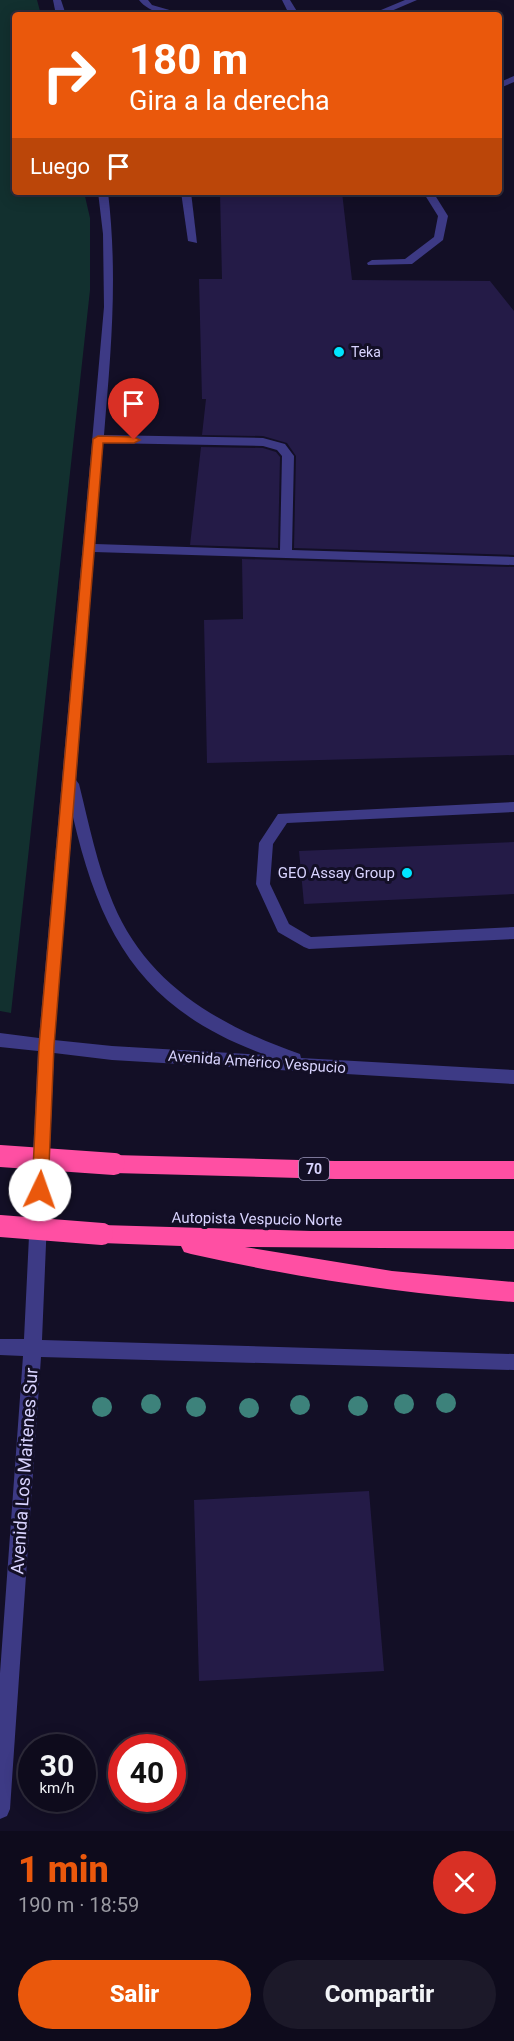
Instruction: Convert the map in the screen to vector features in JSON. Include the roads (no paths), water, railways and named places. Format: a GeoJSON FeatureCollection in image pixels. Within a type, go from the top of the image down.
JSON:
{"type":"FeatureCollection","features":[{"type":"Feature","properties":{"kind":"highway","name":"70"},"geometry":{"type":"LineString","coordinates":[[0,1156],[114,1164],[323,1170],[514,1170]]}},
{"type":"Feature","properties":{"kind":"highway","name":"Autopista Vespucio Norte"},"geometry":{"type":"LineString","coordinates":[[0,1226],[157,1237],[514,1240]]}},
{"type":"Feature","properties":{"kind":"highway"},"geometry":{"type":"LineString","coordinates":[[157,1237],[247,1258],[319,1270],[404,1282],[514,1292]]}},
{"type":"Feature","properties":{"kind":"street"},"geometry":{"type":"LineString","coordinates":[[143,0],[149,7],[170,12]]}},
{"type":"Feature","properties":{"kind":"street"},"geometry":{"type":"LineString","coordinates":[[382,12],[413,0]]}},
{"type":"Feature","properties":{"kind":"street","name":"Avenida Los Maitenes Sur"},"geometry":{"type":"LineString","coordinates":[[0,1809],[33,1348],[46,1046],[109,307],[109,251],[103,195]]}},
{"type":"Feature","properties":{"kind":"street"},"geometry":{"type":"LineString","coordinates":[[186,195],[193,241]]}},
{"type":"Feature","properties":{"kind":"street"},"geometry":{"type":"LineString","coordinates":[[372,263],[408,262],[440,238],[443,216],[430,195]]}},
{"type":"Feature","properties":{"kind":"street"},"geometry":{"type":"LineString","coordinates":[[98,439],[263,442],[281,447],[288,456],[286,554]]}},
{"type":"Feature","properties":{"kind":"street"},"geometry":{"type":"LineString","coordinates":[[88,548],[514,561]]}},
{"type":"Feature","properties":{"kind":"street"},"geometry":{"type":"LineString","coordinates":[[69,770],[102,894],[113,921],[130,950],[152,978],[194,1014],[231,1036],[314,1066]]}},
{"type":"Feature","properties":{"kind":"street"},"geometry":{"type":"LineString","coordinates":[[514,807],[283,818],[266,843],[263,884],[284,928],[309,943],[514,933]]}},
{"type":"Feature","properties":{"kind":"street","name":"Avenida Américo Vespucio"},"geometry":{"type":"LineString","coordinates":[[0,1040],[112,1053],[514,1077]]}},
{"type":"Feature","properties":{"kind":"street"},"geometry":{"type":"LineString","coordinates":[[0,1347],[514,1362]]}},
{"type":"Feature","properties":{"kind":"place","name":"Teka"},"geometry":{"type":"Point","coordinates":[339,352]}},
{"type":"Feature","properties":{"kind":"place","name":"GEO Assay Group"},"geometry":{"type":"Point","coordinates":[407,873]}}]}
